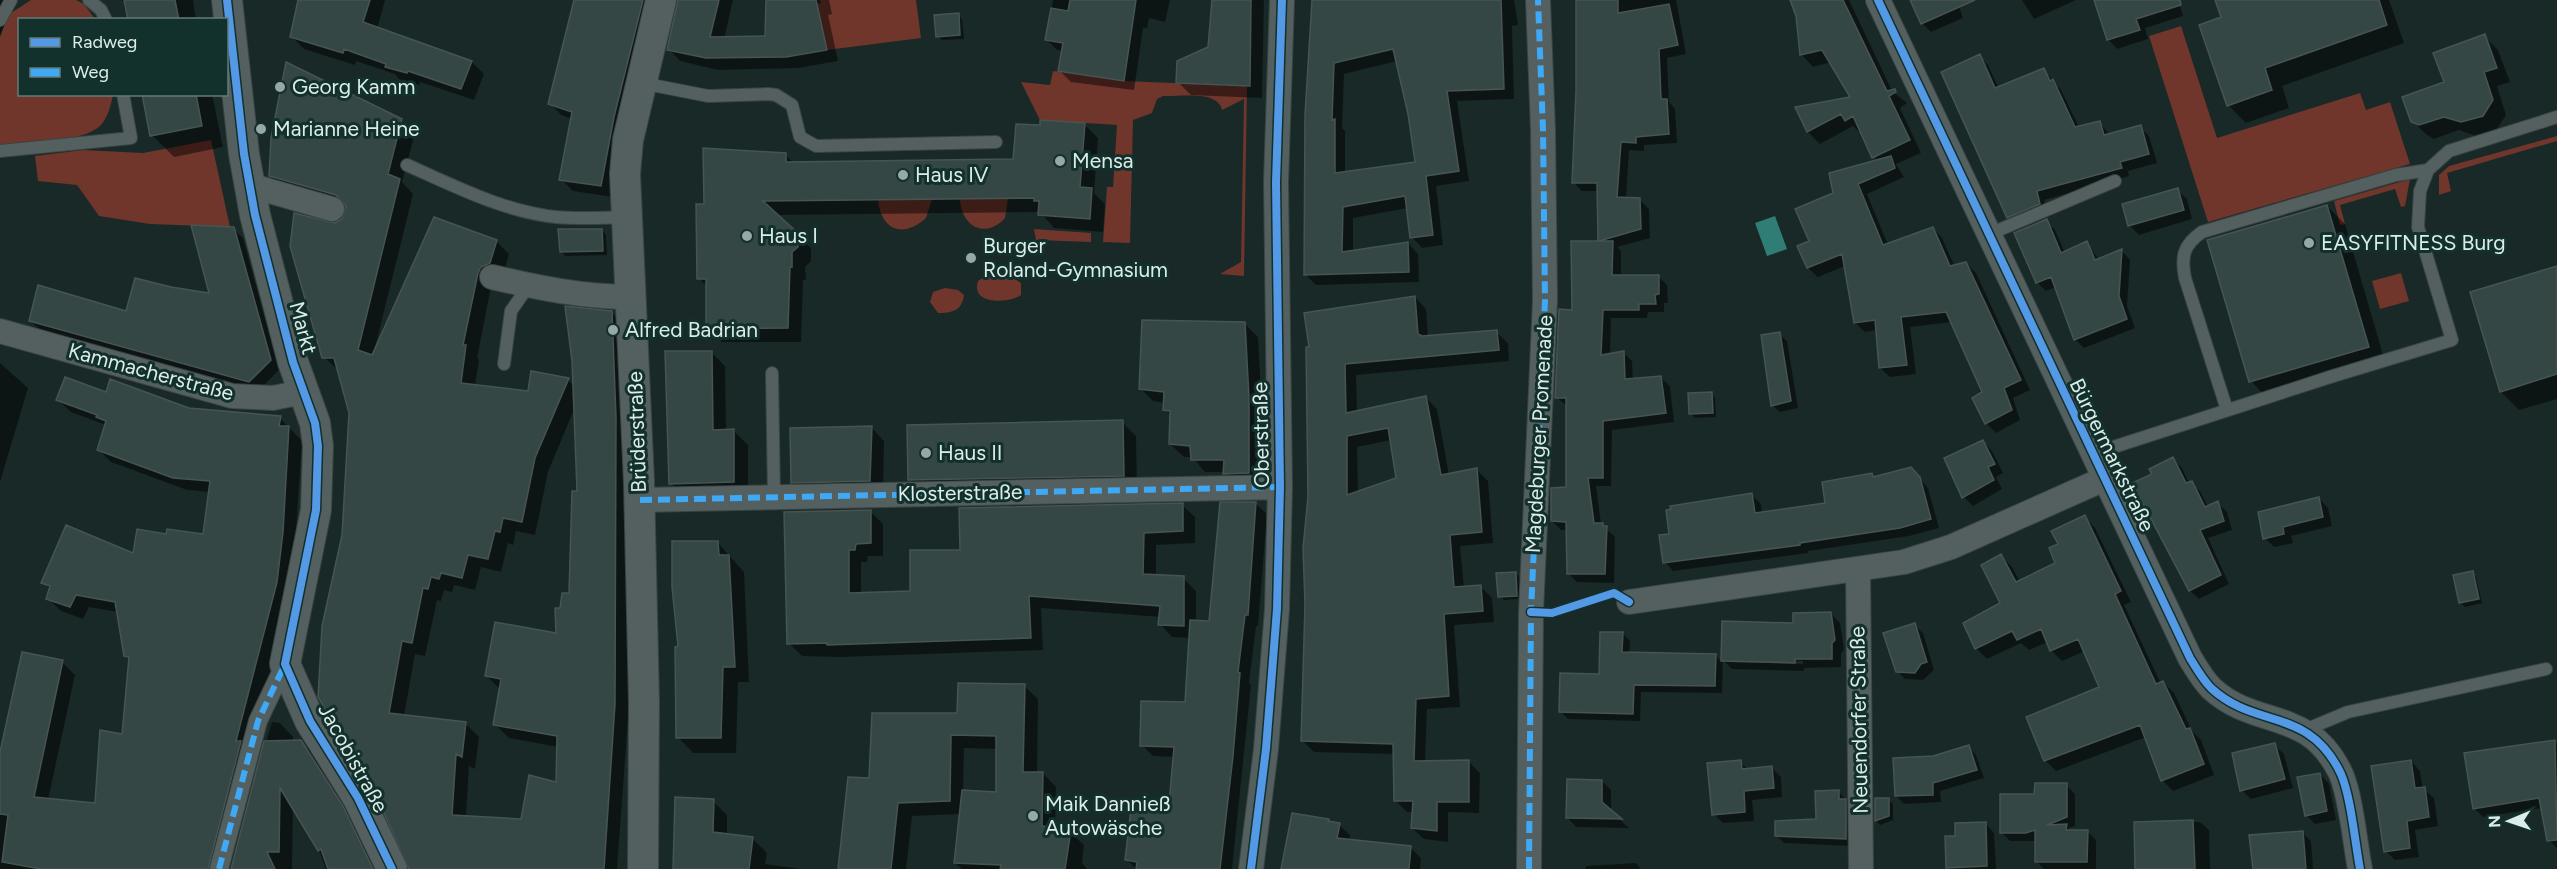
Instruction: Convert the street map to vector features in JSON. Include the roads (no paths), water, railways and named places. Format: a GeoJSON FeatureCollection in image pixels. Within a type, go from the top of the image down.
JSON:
{"type":"FeatureCollection","features":[{"type":"Feature","properties":{"kind":"street","name":"Markt"},"geometry":{"type":"LineString","coordinates":[[227,0],[249,185],[262,248],[303,392],[315,423],[318,446],[316,510],[285,664]]}},
{"type":"Feature","properties":{"kind":"street","name":"Brüderstraße"},"geometry":{"type":"LineString","coordinates":[[643,869],[644,702],[640,500],[625,174],[628,140],[661,0]]}},
{"type":"Feature","properties":{"kind":"street","name":"Oberstraße"},"geometry":{"type":"LineString","coordinates":[[1251,869],[1272,694],[1280,487],[1276,183],[1282,0]]}},
{"type":"Feature","properties":{"kind":"street","name":"Magdeburger Promenade"},"geometry":{"type":"LineString","coordinates":[[1529,869],[1531,612],[1545,300],[1543,130],[1538,0]]}},
{"type":"Feature","properties":{"kind":"street","name":"Bürgermarkstraße"},"geometry":{"type":"LineString","coordinates":[[1878,0],[1987,235],[2190,658],[2212,688],[2244,709],[2305,730],[2326,750],[2342,777],[2360,869]]}},
{"type":"Feature","properties":{"kind":"street"},"geometry":{"type":"LineString","coordinates":[[249,185],[332,208]]}},
{"type":"Feature","properties":{"kind":"street"},"geometry":{"type":"LineString","coordinates":[[492,277],[594,297],[631,297]]}},
{"type":"Feature","properties":{"kind":"street","name":"Kammacherstraße"},"geometry":{"type":"LineString","coordinates":[[0,331],[232,396],[273,398],[303,392]]}},
{"type":"Feature","properties":{"kind":"street"},"geometry":{"type":"LineString","coordinates":[[1629,602],[1904,562],[1951,547],[2104,479]]}},
{"type":"Feature","properties":{"kind":"street","name":"Klosterstraße"},"geometry":{"type":"LineString","coordinates":[[640,500],[1280,487]]}},
{"type":"Feature","properties":{"kind":"street","name":"Neuendorfer Straße"},"geometry":{"type":"LineString","coordinates":[[1857,570],[1861,869]]}},
{"type":"Feature","properties":{"kind":"street"},"geometry":{"type":"LineString","coordinates":[[219,869],[258,721],[285,664]]}},
{"type":"Feature","properties":{"kind":"street","name":"Jacobistraße"},"geometry":{"type":"LineString","coordinates":[[285,664],[310,721],[358,798],[392,869]]}},
{"type":"Feature","properties":{"kind":"lane"},"geometry":{"type":"LineString","coordinates":[[0,20],[11,0]]}},
{"type":"Feature","properties":{"kind":"lane"},"geometry":{"type":"LineString","coordinates":[[89,0],[101,10],[105,18]]}},
{"type":"Feature","properties":{"kind":"lane"},"geometry":{"type":"LineString","coordinates":[[641,82],[708,96],[776,95],[792,105],[800,137],[816,146],[996,142]]}},
{"type":"Feature","properties":{"kind":"lane"},"geometry":{"type":"LineString","coordinates":[[0,151],[131,138],[123,96]]}},
{"type":"Feature","properties":{"kind":"lane"},"geometry":{"type":"LineString","coordinates":[[2092,454],[2452,340],[2418,227],[2420,191],[2428,170],[2449,151],[2557,117]]}},
{"type":"Feature","properties":{"kind":"lane"},"geometry":{"type":"LineString","coordinates":[[407,165],[477,196],[536,213],[556,217],[626,217]]}},
{"type":"Feature","properties":{"kind":"lane"},"geometry":{"type":"LineString","coordinates":[[2227,410],[2185,278],[2181,256],[2191,239],[2202,232],[2396,176],[2428,170]]}},
{"type":"Feature","properties":{"kind":"lane"},"geometry":{"type":"LineString","coordinates":[[1987,235],[2115,181]]}},
{"type":"Feature","properties":{"kind":"lane"},"geometry":{"type":"LineString","coordinates":[[504,364],[511,311],[529,285]]}},
{"type":"Feature","properties":{"kind":"lane"},"geometry":{"type":"LineString","coordinates":[[772,373],[774,497]]}},
{"type":"Feature","properties":{"kind":"lane"},"geometry":{"type":"LineString","coordinates":[[2305,730],[2348,712],[2546,669]]}},
{"type":"Feature","properties":{"kind":"place","name":"Georg Kamm"},"geometry":{"type":"Point","coordinates":[280,87]}},
{"type":"Feature","properties":{"kind":"place","name":"Marianne Heine"},"geometry":{"type":"Point","coordinates":[261,129]}},
{"type":"Feature","properties":{"kind":"place","name":"Mensa"},"geometry":{"type":"Point","coordinates":[1060,161]}},
{"type":"Feature","properties":{"kind":"place","name":"Haus IV"},"geometry":{"type":"Point","coordinates":[903,175]}},
{"type":"Feature","properties":{"kind":"place","name":"Haus I"},"geometry":{"type":"Point","coordinates":[747,236]}},
{"type":"Feature","properties":{"kind":"place","name":"EASYFITNESS Burg"},"geometry":{"type":"Point","coordinates":[2309,243]}},
{"type":"Feature","properties":{"kind":"place","name":"Burger Roland-Gymnasium"},"geometry":{"type":"Point","coordinates":[971,258]}},
{"type":"Feature","properties":{"kind":"place","name":"Alfred Badrian"},"geometry":{"type":"Point","coordinates":[613,330]}},
{"type":"Feature","properties":{"kind":"place","name":"Haus II"},"geometry":{"type":"Point","coordinates":[926,453]}},
{"type":"Feature","properties":{"kind":"place","name":"Maik Dannieß Autowäsche"},"geometry":{"type":"Point","coordinates":[1033,816]}}]}
